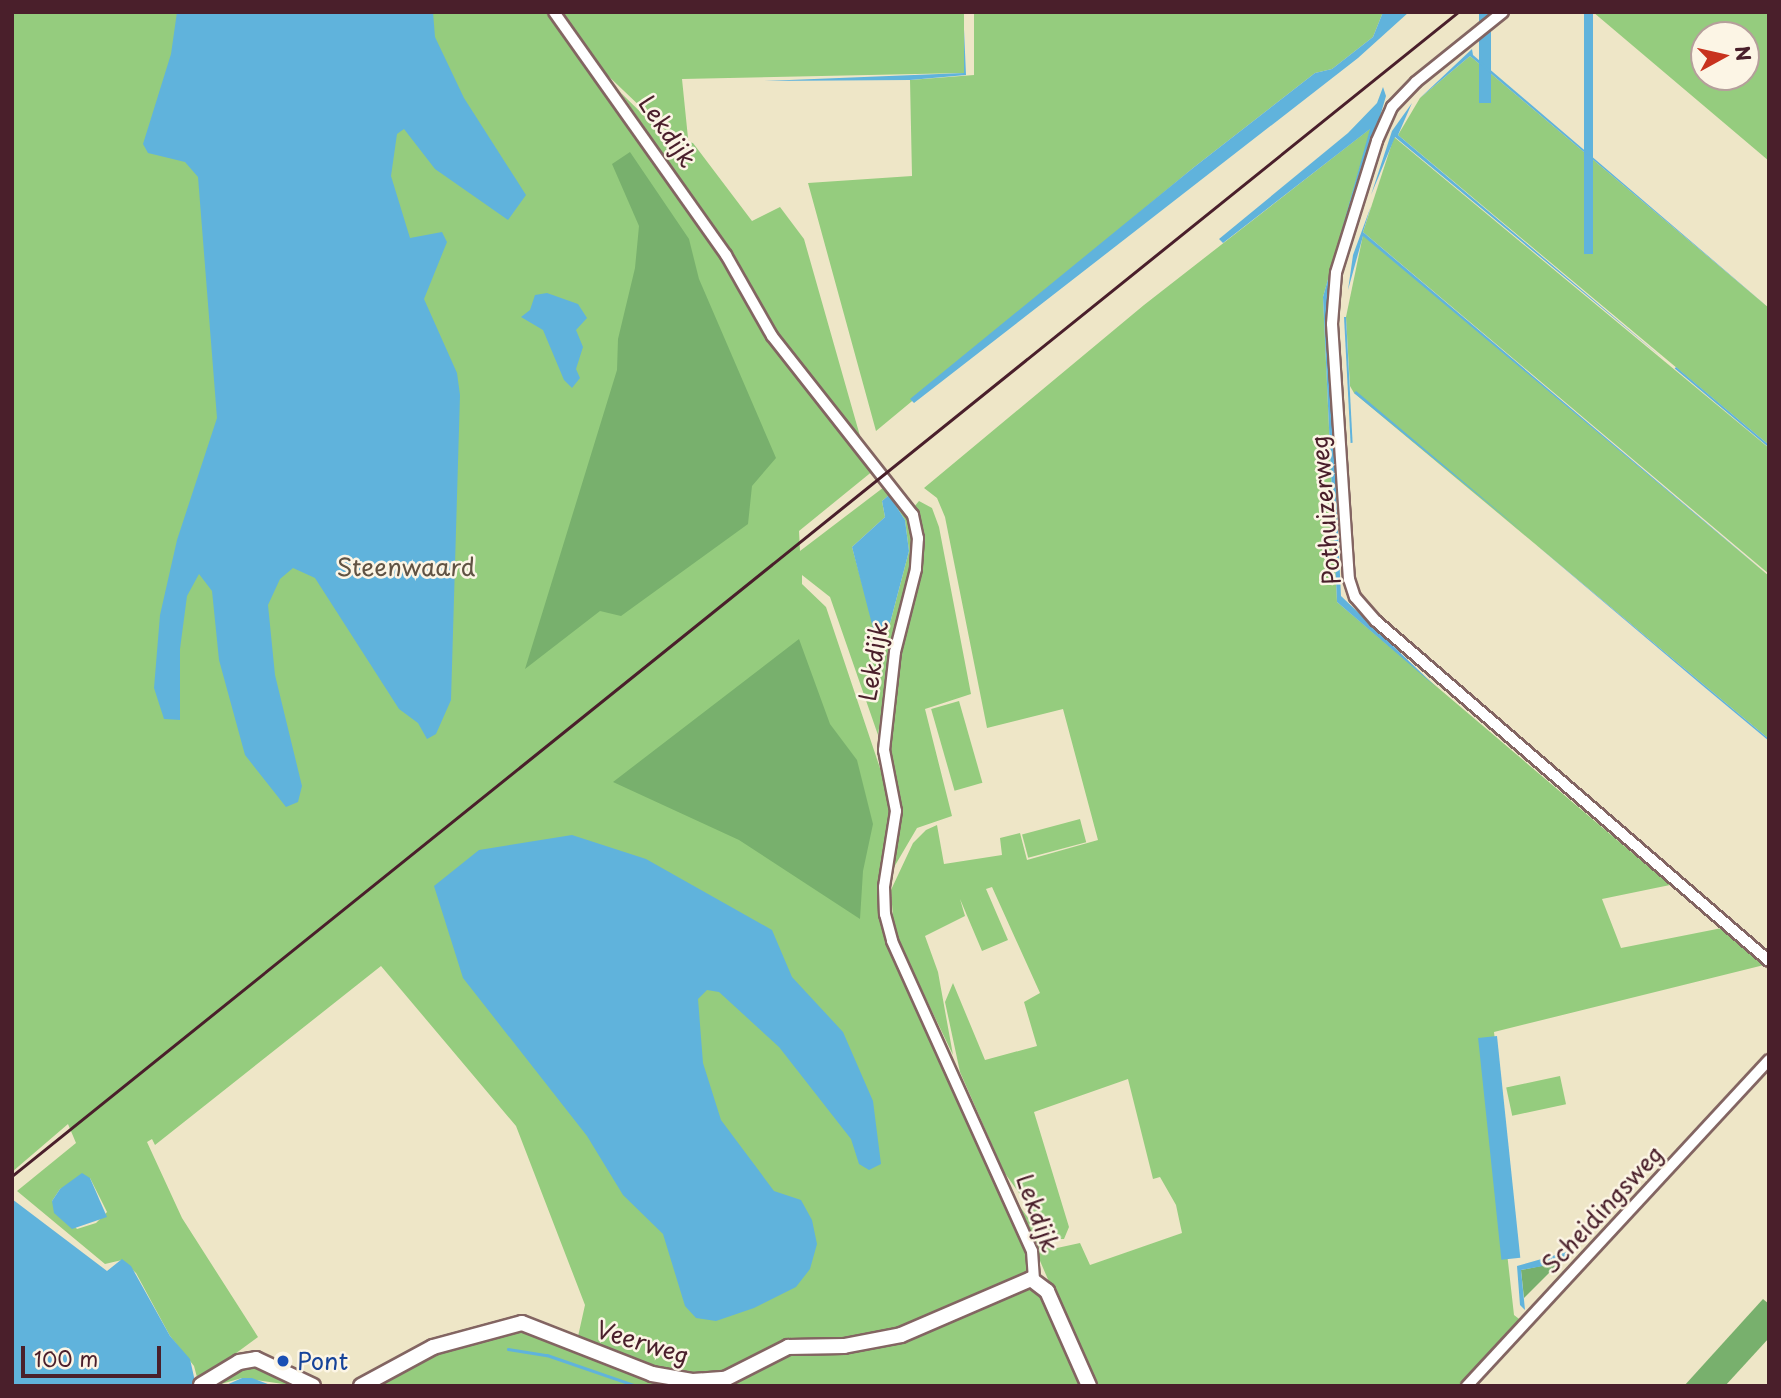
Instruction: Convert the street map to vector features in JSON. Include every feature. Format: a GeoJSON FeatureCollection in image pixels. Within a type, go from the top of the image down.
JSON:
{"type":"FeatureCollection","features":[{"type":"Feature","properties":{"kind":"street","name":"Lekdijk"},"geometry":{"type":"LineString","coordinates":[[554,12],[726,256],[772,336],[913,515],[918,538],[916,569],[895,652],[884,750],[896,811],[884,887],[885,915],[892,941],[1032,1251],[1034,1279],[1048,1291],[1089,1386]]}},
{"type":"Feature","properties":{"kind":"street","name":"Pothuizerweg"},"geometry":{"type":"LineString","coordinates":[[1503,12],[1416,82],[1392,107],[1377,141],[1336,273],[1332,324],[1349,579],[1355,597],[1376,621],[1769,961]]}},
{"type":"Feature","properties":{"kind":"street","name":"Scheidingsweg"},"geometry":{"type":"LineString","coordinates":[[1467,1386],[1769,1060]]}},
{"type":"Feature","properties":{"kind":"street","name":"Veerweg"},"geometry":{"type":"LineString","coordinates":[[361,1386],[433,1348],[522,1323],[652,1374],[693,1381],[725,1379],[788,1347],[844,1346],[901,1335],[1034,1279]]}},
{"type":"Feature","properties":{"kind":"street"},"geometry":{"type":"LineString","coordinates":[[201,1385],[239,1362],[256,1359],[313,1386]]}},
{"type":"Feature","properties":{"kind":"green space","name":"Steenwaard"},"geometry":{"type":"Polygon","coordinates":[[[12,12],[549,12],[723,258],[761,328],[873,466],[874,470],[799,531],[800,551],[888,484],[914,527],[912,570],[891,651],[878,735],[830,597],[802,575],[802,584],[826,607],[889,795],[892,811],[882,915],[1030,1260],[1031,1267],[1016,1281],[1020,1291],[1037,1289],[1043,1294],[1082,1386],[371,1386],[434,1354],[508,1333],[533,1332],[577,1341],[585,1305],[516,1126],[381,966],[155,1145],[152,1139],[147,1142],[182,1218],[258,1337],[198,1381],[194,1366],[170,1336],[136,1273],[122,1260],[105,1264],[17,1191],[76,1143],[68,1124],[12,1172],[12,12]],[[889,495],[882,501],[885,517],[852,547],[877,638],[884,638],[888,631],[909,551],[905,520],[889,495]],[[90,1178],[60,1189],[52,1201],[77,1229],[96,1223],[107,1212],[90,1178]]]}},
{"type":"Feature","properties":{"kind":"green space"},"geometry":{"type":"Polygon","coordinates":[[[560,12],[964,12],[964,73],[682,79],[688,138],[682,138],[667,132],[602,70],[560,12]]]}},
{"type":"Feature","properties":{"kind":"green space"},"geometry":{"type":"Polygon","coordinates":[[[974,12],[1383,12],[1373,37],[1332,69],[1315,73],[1193,168],[876,431],[808,183],[912,176],[910,80],[974,75],[974,12]]]}},
{"type":"Feature","properties":{"kind":"green space"},"geometry":{"type":"Polygon","coordinates":[[[1593,12],[1769,12],[1769,161],[1593,12]]]}},
{"type":"Feature","properties":{"kind":"green space"},"geometry":{"type":"Polygon","coordinates":[[[1470,56],[1769,308],[1769,445],[1398,135],[1420,98],[1470,56]]]}},
{"type":"Feature","properties":{"kind":"green space"},"geometry":{"type":"Polygon","coordinates":[[[621,93],[667,138],[693,143],[752,221],[780,207],[804,239],[860,436],[776,334],[729,252],[621,93]]]}},
{"type":"Feature","properties":{"kind":"green space"},"geometry":{"type":"Polygon","coordinates":[[[1371,128],[1323,297],[1337,602],[1670,885],[1602,899],[1621,948],[1722,928],[1764,965],[1494,1032],[1507,1152],[1496,1155],[1514,1315],[1523,1322],[1460,1386],[1094,1386],[1012,1196],[1046,1242],[1057,1248],[1080,1243],[1090,1265],[1182,1233],[1176,1205],[1160,1177],[1153,1179],[1128,1079],[1034,1112],[1069,1227],[1064,1239],[1055,1239],[1047,1232],[1004,1172],[960,1072],[945,1002],[953,983],[985,1060],[1037,1046],[1024,1002],[1040,993],[992,887],[986,889],[1008,940],[982,951],[960,899],[965,916],[925,936],[938,972],[953,1055],[894,932],[891,890],[913,843],[926,830],[937,825],[944,864],[1002,855],[1000,838],[1020,833],[1027,860],[1098,840],[1063,709],[987,728],[945,517],[937,498],[924,488],[1144,305],[1371,128]]]}},
{"type":"Feature","properties":{"kind":"green space"},"geometry":{"type":"Polygon","coordinates":[[[1394,137],[1769,448],[1769,574],[1363,232],[1394,137]]]}},
{"type":"Feature","properties":{"kind":"green space"},"geometry":{"type":"Polygon","coordinates":[[[630,152],[689,239],[699,279],[776,458],[752,486],[748,524],[621,616],[600,611],[525,669],[617,370],[618,339],[635,268],[639,226],[612,164],[630,152]]]}},
{"type":"Feature","properties":{"kind":"green space"},"geometry":{"type":"Polygon","coordinates":[[[1363,235],[1769,576],[1769,739],[1354,393],[1350,386],[1346,317],[1363,235]]]}},
{"type":"Feature","properties":{"kind":"green space"},"geometry":{"type":"Polygon","coordinates":[[[919,501],[932,508],[939,527],[971,694],[925,709],[952,816],[917,828],[890,874],[900,814],[888,750],[895,672],[919,569],[914,507],[919,501]]]}},
{"type":"Feature","properties":{"kind":"green space"},"geometry":{"type":"Polygon","coordinates":[[[799,639],[830,724],[857,760],[873,824],[863,871],[860,919],[739,840],[613,782],[799,639]]]}},
{"type":"Feature","properties":{"kind":"green space"},"geometry":{"type":"Polygon","coordinates":[[[959,701],[982,783],[955,791],[931,709],[959,701]]]}},
{"type":"Feature","properties":{"kind":"green space"},"geometry":{"type":"Polygon","coordinates":[[[1080,819],[1086,842],[1028,858],[1022,835],[1080,819]]]}},
{"type":"Feature","properties":{"kind":"green space"},"geometry":{"type":"Polygon","coordinates":[[[1560,1076],[1566,1104],[1512,1116],[1506,1087],[1560,1076]]]}},
{"type":"Feature","properties":{"kind":"green space"},"geometry":{"type":"Polygon","coordinates":[[[1560,1262],[1524,1298],[1521,1270],[1560,1262]]]}},
{"type":"Feature","properties":{"kind":"green space"},"geometry":{"type":"Polygon","coordinates":[[[1763,1299],[1769,1304],[1769,1338],[1725,1386],[1684,1386],[1763,1299]]]}},
{"type":"Feature","properties":{"kind":"green space"},"geometry":{"type":"Polygon","coordinates":[[[255,1367],[267,1370],[297,1386],[242,1378],[214,1386],[240,1369],[255,1367]]]}},
{"type":"Feature","properties":{"kind":"water"},"geometry":{"type":"Polygon","coordinates":[[[177,12],[433,12],[435,37],[464,98],[526,195],[508,220],[435,169],[404,129],[397,134],[391,176],[410,238],[442,232],[447,242],[424,299],[457,373],[460,395],[451,700],[436,734],[427,739],[418,723],[399,709],[315,578],[293,568],[280,579],[268,605],[275,675],[302,786],[298,802],[286,807],[245,755],[219,660],[212,591],[199,574],[187,596],[180,649],[180,720],[164,719],[154,688],[160,615],[177,540],[217,418],[198,177],[185,162],[148,153],[143,144],[171,54],[177,12]]]}},
{"type":"Feature","properties":{"kind":"water"},"geometry":{"type":"Polygon","coordinates":[[[1383,12],[1409,12],[1358,58],[914,403],[910,399],[1193,168],[1315,73],[1332,69],[1373,37],[1383,12]]]}},
{"type":"Feature","properties":{"kind":"water"},"geometry":{"type":"Polygon","coordinates":[[[1479,12],[1491,12],[1491,103],[1479,103],[1479,12]]]}},
{"type":"Feature","properties":{"kind":"water"},"geometry":{"type":"Polygon","coordinates":[[[1584,12],[1593,12],[1593,254],[1584,254],[1584,12]]]}},
{"type":"Feature","properties":{"kind":"water"},"geometry":{"type":"Polygon","coordinates":[[[964,29],[966,75],[910,80],[764,81],[964,73],[964,29]]]}},
{"type":"Feature","properties":{"kind":"water"},"geometry":{"type":"Polygon","coordinates":[[[1472,49],[1473,55],[1769,308],[1470,56],[1420,98],[1472,49]]]}},
{"type":"Feature","properties":{"kind":"water"},"geometry":{"type":"Polygon","coordinates":[[[1383,87],[1386,96],[1327,298],[1341,596],[1436,687],[1337,602],[1323,297],[1370,129],[1223,243],[1219,239],[1348,133],[1377,103],[1383,87]]]}},
{"type":"Feature","properties":{"kind":"water"},"geometry":{"type":"Polygon","coordinates":[[[1412,103],[1398,135],[1666,361],[1395,137],[1371,195],[1392,131],[1412,103]]]}},
{"type":"Feature","properties":{"kind":"water"},"geometry":{"type":"Polygon","coordinates":[[[1371,206],[1363,232],[1769,576],[1363,236],[1348,290],[1353,255],[1371,206]]]}},
{"type":"Feature","properties":{"kind":"water"},"geometry":{"type":"Polygon","coordinates":[[[547,293],[578,304],[587,318],[576,330],[583,347],[576,369],[580,378],[572,388],[564,380],[543,330],[521,317],[530,310],[535,295],[547,293]]]}},
{"type":"Feature","properties":{"kind":"water"},"geometry":{"type":"Polygon","coordinates":[[[1346,317],[1353,443],[1351,443],[1346,317]]]}},
{"type":"Feature","properties":{"kind":"water"},"geometry":{"type":"Polygon","coordinates":[[[1676,367],[1769,445],[1767,446],[1676,367]]]}},
{"type":"Feature","properties":{"kind":"water"},"geometry":{"type":"Polygon","coordinates":[[[1356,391],[1529,537],[1354,393],[1356,391]]]}},
{"type":"Feature","properties":{"kind":"water"},"geometry":{"type":"Polygon","coordinates":[[[889,495],[905,520],[909,551],[888,631],[881,638],[875,636],[852,547],[885,517],[882,501],[889,495]]]}},
{"type":"Feature","properties":{"kind":"water"},"geometry":{"type":"Polygon","coordinates":[[[1534,543],[1769,739],[1769,741],[1703,686],[1534,543]]]}},
{"type":"Feature","properties":{"kind":"water"},"geometry":{"type":"Polygon","coordinates":[[[572,835],[646,859],[772,930],[792,977],[843,1032],[873,1101],[881,1164],[869,1170],[859,1164],[851,1139],[779,1047],[719,992],[707,990],[698,999],[703,1063],[721,1120],[774,1191],[801,1200],[812,1220],[817,1244],[810,1269],[796,1287],[754,1308],[716,1321],[696,1318],[685,1306],[663,1234],[623,1195],[587,1136],[463,978],[434,886],[479,850],[572,835]]]}},
{"type":"Feature","properties":{"kind":"water"},"geometry":{"type":"Polygon","coordinates":[[[1497,1036],[1520,1258],[1501,1260],[1478,1038],[1497,1036]]]}},
{"type":"Feature","properties":{"kind":"water"},"geometry":{"type":"Polygon","coordinates":[[[82,1173],[90,1178],[107,1217],[72,1229],[54,1213],[52,1201],[60,1189],[82,1173]]]}},
{"type":"Feature","properties":{"kind":"water"},"geometry":{"type":"Polygon","coordinates":[[[12,1199],[107,1271],[122,1259],[131,1266],[170,1336],[190,1359],[196,1386],[12,1386],[12,1199]]]}},
{"type":"Feature","properties":{"kind":"water"},"geometry":{"type":"Polygon","coordinates":[[[1573,1250],[1565,1262],[1521,1270],[1525,1310],[1520,1305],[1517,1266],[1573,1250]]]}},
{"type":"Feature","properties":{"kind":"water"},"geometry":{"type":"Polygon","coordinates":[[[242,1378],[252,1378],[273,1386],[224,1386],[242,1378]]]}},
{"type":"Feature","properties":{"kind":"waterway"},"geometry":{"type":"LineString","coordinates":[[508,1349],[547,1355],[637,1386]]}},
{"type":"Feature","properties":{"kind":"railway"},"geometry":{"type":"LineString","coordinates":[[12,1176],[1458,12]]}},
{"type":"Feature","properties":{"kind":"place","name":"Pont"},"geometry":{"type":"Point","coordinates":[283,1361]}}]}
